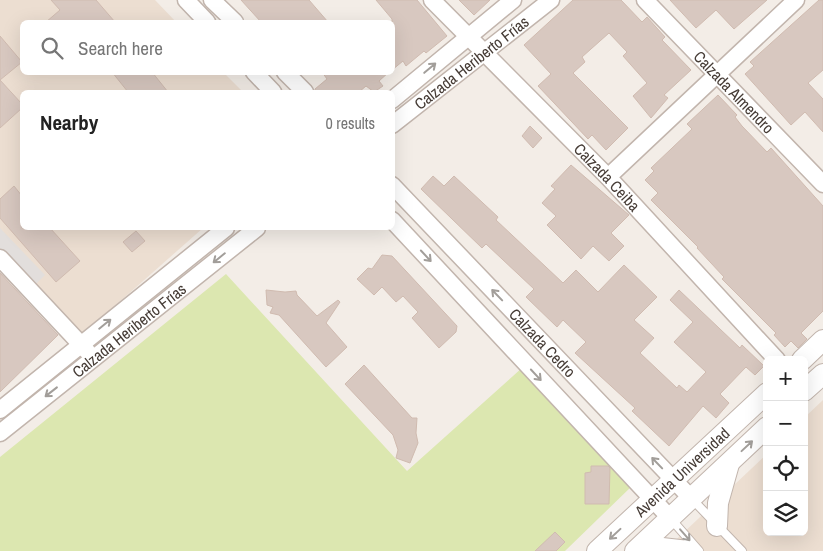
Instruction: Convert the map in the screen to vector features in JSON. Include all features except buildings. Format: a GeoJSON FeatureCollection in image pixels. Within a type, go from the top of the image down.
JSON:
{"type":"FeatureCollection","features":[{"type":"Feature","properties":{"kind":"street"},"geometry":{"type":"LineString","coordinates":[[186,0],[205,20]]}},
{"type":"Feature","properties":{"kind":"street"},"geometry":{"type":"LineString","coordinates":[[212,0],[233,20]]}},
{"type":"Feature","properties":{"kind":"street","name":"Calzada Ceiba"},"geometry":{"type":"LineString","coordinates":[[432,0],[608,178],[773,356]]}},
{"type":"Feature","properties":{"kind":"street","name":"Calzada Heriberto Frías"},"geometry":{"type":"LineString","coordinates":[[395,97],[513,0]]}},
{"type":"Feature","properties":{"kind":"street","name":"Calzada Heriberto Frías"},"geometry":{"type":"LineString","coordinates":[[395,123],[551,0]]}},
{"type":"Feature","properties":{"kind":"street","name":"Calzada Almendro"},"geometry":{"type":"LineString","coordinates":[[645,0],[823,184]]}},
{"type":"Feature","properties":{"kind":"street"},"geometry":{"type":"LineString","coordinates":[[608,178],[796,0]]}},
{"type":"Feature","properties":{"kind":"street"},"geometry":{"type":"LineString","coordinates":[[257,75],[271,90]]}},
{"type":"Feature","properties":{"kind":"street"},"geometry":{"type":"LineString","coordinates":[[288,75],[304,90]]}},
{"type":"Feature","properties":{"kind":"street","name":"Calzada Cedro"},"geometry":{"type":"LineString","coordinates":[[395,188],[691,498]]}},
{"type":"Feature","properties":{"kind":"street","name":"Calzada Cedro"},"geometry":{"type":"LineString","coordinates":[[395,223],[671,519]]}},
{"type":"Feature","properties":{"kind":"street","name":"Calzada Heriberto Frías"},"geometry":{"type":"LineString","coordinates":[[0,410],[223,230]]}},
{"type":"Feature","properties":{"kind":"street","name":"Calzada Heriberto Frías"},"geometry":{"type":"LineString","coordinates":[[0,433],[255,230]]}},
{"type":"Feature","properties":{"kind":"street"},"geometry":{"type":"LineString","coordinates":[[0,258],[94,359]]}},
{"type":"Feature","properties":{"kind":"street"},"geometry":{"type":"LineString","coordinates":[[806,356],[823,340]]}},
{"type":"Feature","properties":{"kind":"street"},"geometry":{"type":"LineString","coordinates":[[808,388],[823,374]]}},
{"type":"Feature","properties":{"kind":"street","name":"Avenida Universidad"},"geometry":{"type":"LineString","coordinates":[[597,551],[763,398]]}},
{"type":"Feature","properties":{"kind":"street","name":"Avenida Universidad"},"geometry":{"type":"LineString","coordinates":[[635,551],[763,431]]}},
{"type":"Feature","properties":{"kind":"street"},"geometry":{"type":"LineString","coordinates":[[717,526],[718,503],[730,462]]}},
{"type":"Feature","properties":{"kind":"street"},"geometry":{"type":"LineString","coordinates":[[645,551],[662,548],[688,551]]}},
{"type":"Feature","properties":{"kind":"lane"},"geometry":{"type":"LineString","coordinates":[[691,498],[742,551]]}},
{"type":"Feature","properties":{"kind":"lane"},"geometry":{"type":"LineString","coordinates":[[671,519],[699,551]]}},
{"type":"Feature","properties":{"kind":"shaded area"},"geometry":{"type":"Polygon","coordinates":[[[0,0],[155,0],[174,20],[20,20],[20,75],[226,75],[241,90],[20,90],[20,230],[201,230],[83,334],[0,248],[0,0]]]}},
{"type":"Feature","properties":{"kind":"shaded area"},"geometry":{"type":"Polygon","coordinates":[[[0,228],[45,275],[35,285],[0,248],[0,228]]]}},
{"type":"Feature","properties":{"kind":"shaded area"},"geometry":{"type":"Polygon","coordinates":[[[823,400],[823,551],[664,551],[763,458],[763,536],[808,536],[808,414],[823,400]]]}},
{"type":"Feature","properties":{"kind":"green space"},"geometry":{"type":"Polygon","coordinates":[[[226,274],[407,471],[523,367],[633,485],[565,551],[0,551],[0,457],[226,274]]]}}]}
